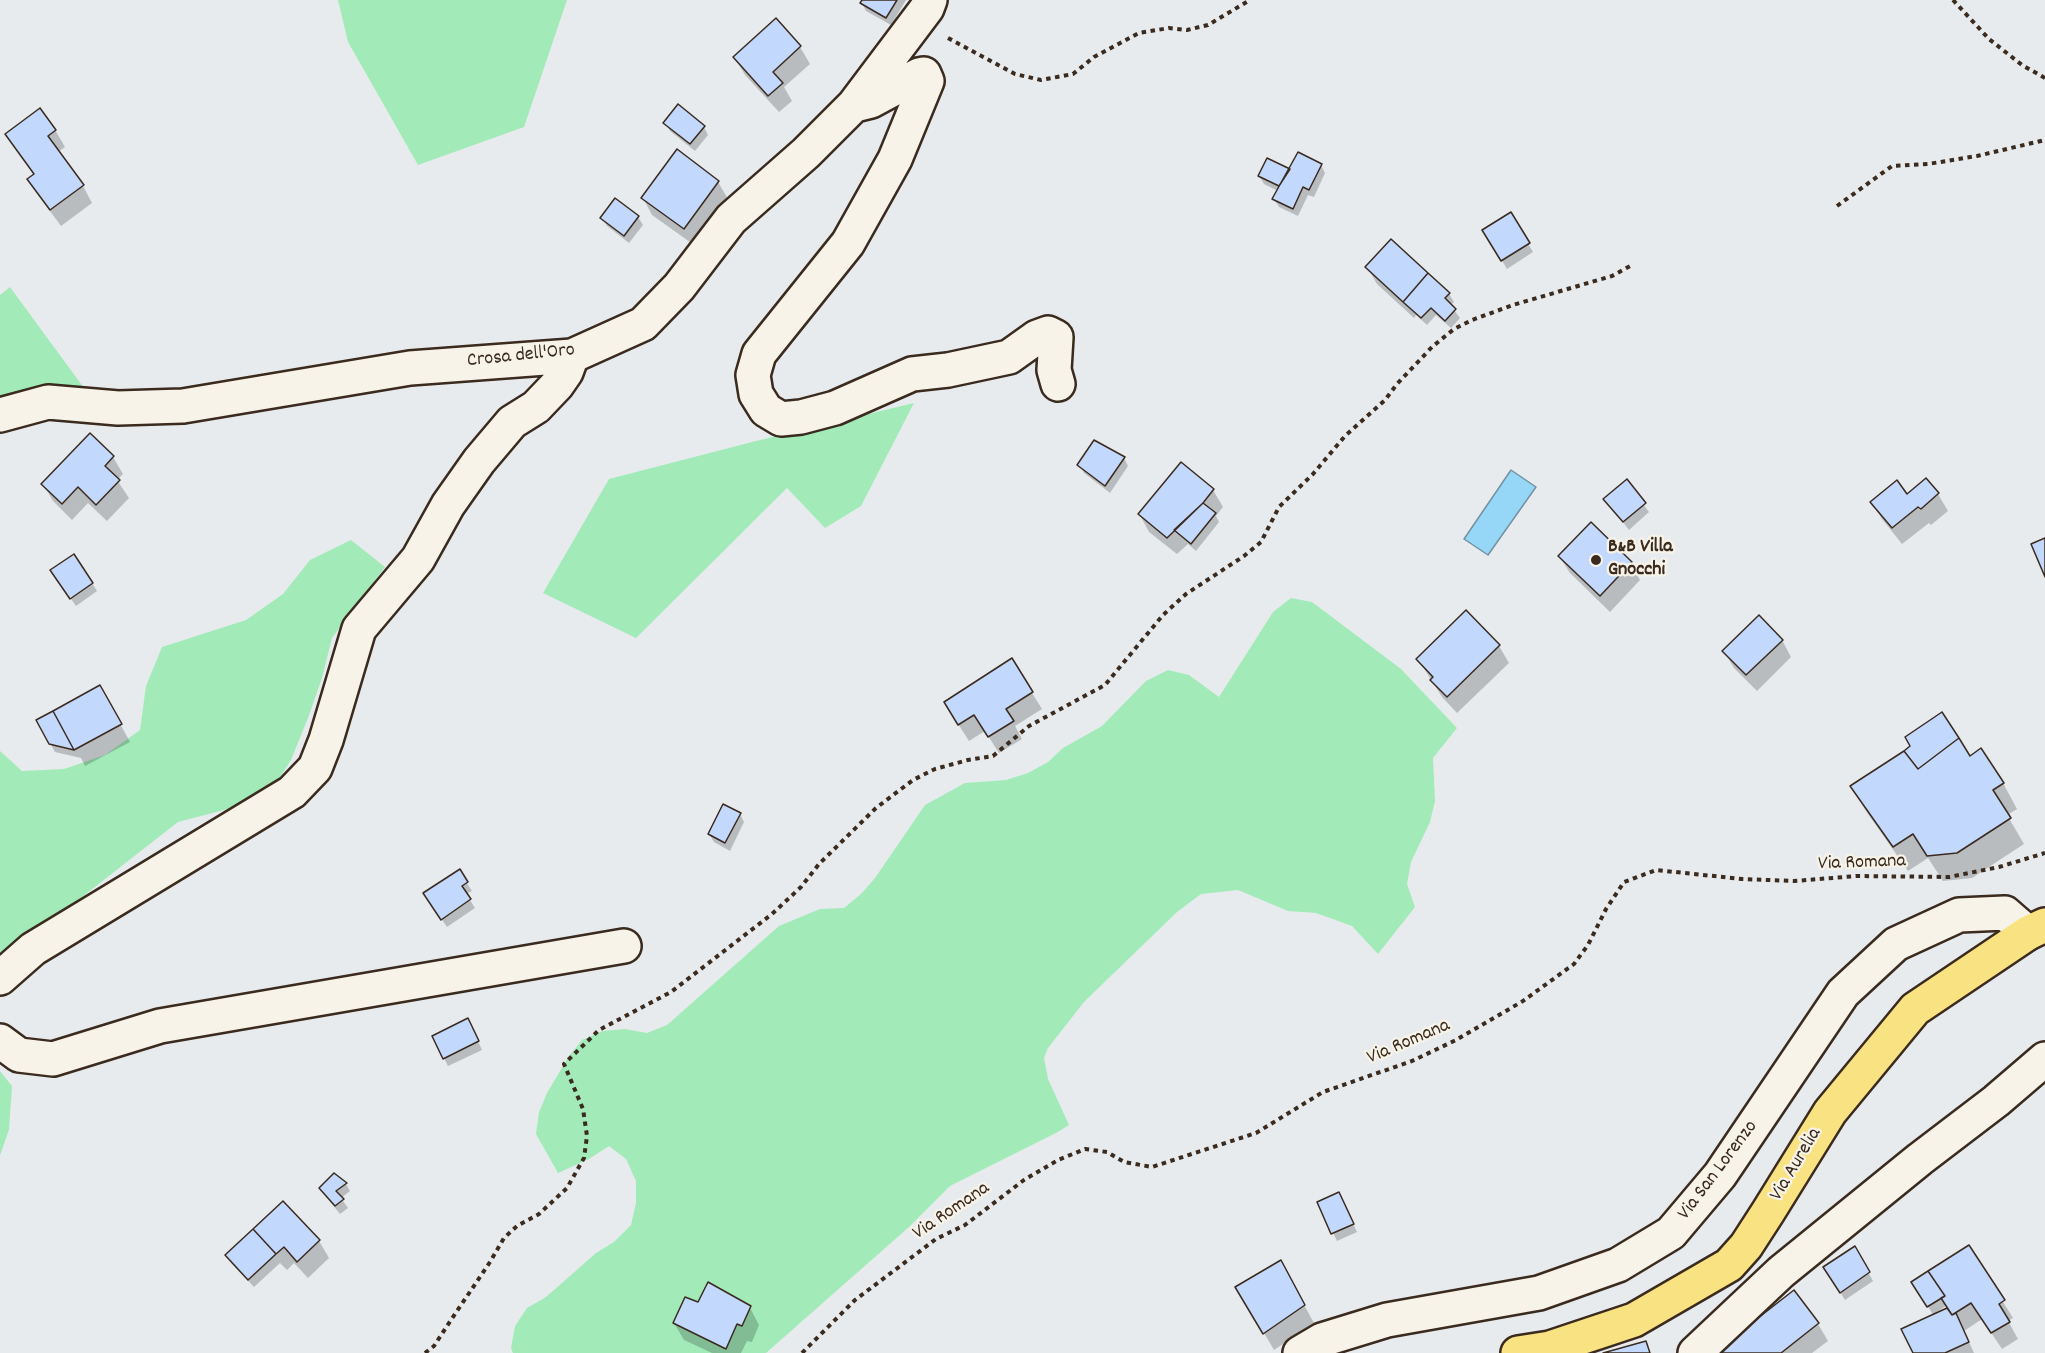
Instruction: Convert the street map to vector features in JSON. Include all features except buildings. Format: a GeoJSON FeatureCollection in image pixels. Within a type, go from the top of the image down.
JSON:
{"type":"FeatureCollection","features":[{"type":"Feature","properties":{"kind":"main road","name":"Via Aurelia"},"geometry":{"type":"LineString","coordinates":[[1518,1353],[1550,1348],[1634,1320],[1729,1265],[1746,1246],[1830,1112],[1915,1009],[2037,929]]}},
{"type":"Feature","properties":{"kind":"street","name":"Crosa dell'Oro"},"geometry":{"type":"LineString","coordinates":[[0,415],[48,402],[118,408],[183,406],[410,368],[572,356],[643,324],[679,287],[731,219],[806,153],[854,105],[925,9]]}},
{"type":"Feature","properties":{"kind":"street"},"geometry":{"type":"LineString","coordinates":[[854,105],[871,101],[919,75],[924,74],[927,81],[895,159],[848,243],[759,354],[753,375],[756,394],[766,410],[781,419],[801,417],[835,408],[912,374],[948,370],[1009,357],[1037,337],[1048,333],[1056,337],[1054,370],[1058,384]]}},
{"type":"Feature","properties":{"kind":"street"},"geometry":{"type":"LineString","coordinates":[[0,978],[33,949],[292,792],[315,768],[326,740],[341,683],[359,629],[418,559],[448,505],[479,461],[512,422],[536,407],[557,386],[572,356]]}},
{"type":"Feature","properties":{"kind":"street","name":"Via San Lorenzo"},"geometry":{"type":"LineString","coordinates":[[1300,1353],[1322,1340],[1387,1320],[1539,1293],[1618,1265],[1671,1233],[1720,1175],[1844,993],[1896,944],[1959,915],[2005,913],[2037,929]]}},
{"type":"Feature","properties":{"kind":"street"},"geometry":{"type":"LineString","coordinates":[[0,1041],[19,1055],[52,1059],[160,1026],[624,946]]}},
{"type":"Feature","properties":{"kind":"street"},"geometry":{"type":"LineString","coordinates":[[1695,1353],[1781,1272],[1920,1159],[1996,1101],[2045,1059]]}},
{"type":"Feature","properties":{"kind":"street"},"geometry":{"type":"LineString","coordinates":[[1746,1246],[1781,1272]]}},
{"type":"Feature","properties":{"kind":"path"},"geometry":{"type":"LineString","coordinates":[[925,9],[953,41],[1015,74],[1041,80],[1073,74],[1094,57],[1138,33],[1169,28],[1187,30],[1208,25],[1250,0]]}},
{"type":"Feature","properties":{"kind":"path"},"geometry":{"type":"LineString","coordinates":[[1953,0],[1989,39],[2022,65],[2045,78]]}},
{"type":"Feature","properties":{"kind":"path"},"geometry":{"type":"LineString","coordinates":[[1837,206],[1892,166],[1928,164],[1977,156],[2045,140]]}},
{"type":"Feature","properties":{"kind":"path"},"geometry":{"type":"LineString","coordinates":[[425,1353],[434,1346],[446,1329],[504,1238],[517,1226],[539,1214],[567,1188],[585,1158],[587,1136],[582,1109],[564,1064],[599,1029],[671,992],[772,914],[876,808],[913,780],[935,769],[993,756],[1029,726],[1105,685],[1163,615],[1178,601],[1261,542],[1279,507],[1313,474],[1346,436],[1385,400],[1396,384],[1432,346],[1454,329],[1513,305],[1612,276],[1632,265]]}},
{"type":"Feature","properties":{"kind":"path","name":"Via Romana"},"geometry":{"type":"LineString","coordinates":[[802,1353],[855,1300],[936,1239],[965,1225],[1024,1180],[1058,1160],[1085,1149],[1107,1152],[1124,1162],[1152,1167],[1256,1133],[1323,1092],[1413,1061],[1456,1040],[1523,1001],[1575,964],[1624,882],[1656,870],[1742,879],[1794,881],[1857,876],[1949,877],[1999,867],[2045,854]]}},
{"type":"Feature","properties":{"kind":"green space"},"geometry":{"type":"Polygon","coordinates":[[[338,0],[567,0],[524,127],[418,165],[348,42],[338,0]]]}},
{"type":"Feature","properties":{"kind":"green space"},"geometry":{"type":"Polygon","coordinates":[[[10,287],[92,399],[0,406],[0,295],[10,287]]]}},
{"type":"Feature","properties":{"kind":"green space"},"geometry":{"type":"Polygon","coordinates":[[[914,403],[861,506],[825,528],[787,488],[636,638],[543,593],[609,479],[914,403]]]}},
{"type":"Feature","properties":{"kind":"green space"},"geometry":{"type":"Polygon","coordinates":[[[351,540],[385,567],[332,638],[322,678],[291,760],[266,799],[178,822],[0,961],[0,751],[22,771],[64,769],[105,755],[140,730],[146,686],[162,647],[246,620],[283,594],[310,560],[351,540]]]}},
{"type":"Feature","properties":{"kind":"green space"},"geometry":{"type":"Polygon","coordinates":[[[1291,598],[1312,602],[1401,669],[1457,728],[1433,758],[1435,801],[1430,822],[1411,862],[1407,884],[1415,907],[1378,954],[1352,926],[1316,913],[1288,911],[1238,890],[1201,894],[1177,912],[1084,1002],[1048,1048],[1044,1058],[1048,1079],[1069,1125],[950,1186],[909,1227],[766,1353],[513,1353],[511,1348],[515,1326],[527,1308],[546,1297],[596,1253],[614,1242],[631,1225],[636,1203],[636,1181],[626,1159],[609,1146],[589,1159],[558,1173],[536,1134],[539,1112],[547,1093],[569,1056],[582,1040],[603,1031],[625,1029],[647,1033],[667,1025],[779,926],[820,909],[844,908],[861,894],[875,878],[925,805],[965,783],[1006,780],[1028,773],[1048,762],[1063,748],[1102,726],[1146,681],[1168,670],[1189,675],[1219,697],[1273,612],[1291,598]]]}},
{"type":"Feature","properties":{"kind":"green space"},"geometry":{"type":"Polygon","coordinates":[[[0,1071],[12,1086],[9,1130],[0,1155],[0,1071]]]}},
{"type":"Feature","properties":{"kind":"water"},"geometry":{"type":"Polygon","coordinates":[[[1511,470],[1536,487],[1488,555],[1464,539],[1511,470]]]}},
{"type":"Feature","properties":{"kind":"place","name":"B&B Villa Gnocchi"},"geometry":{"type":"Point","coordinates":[1596,560]}}]}
